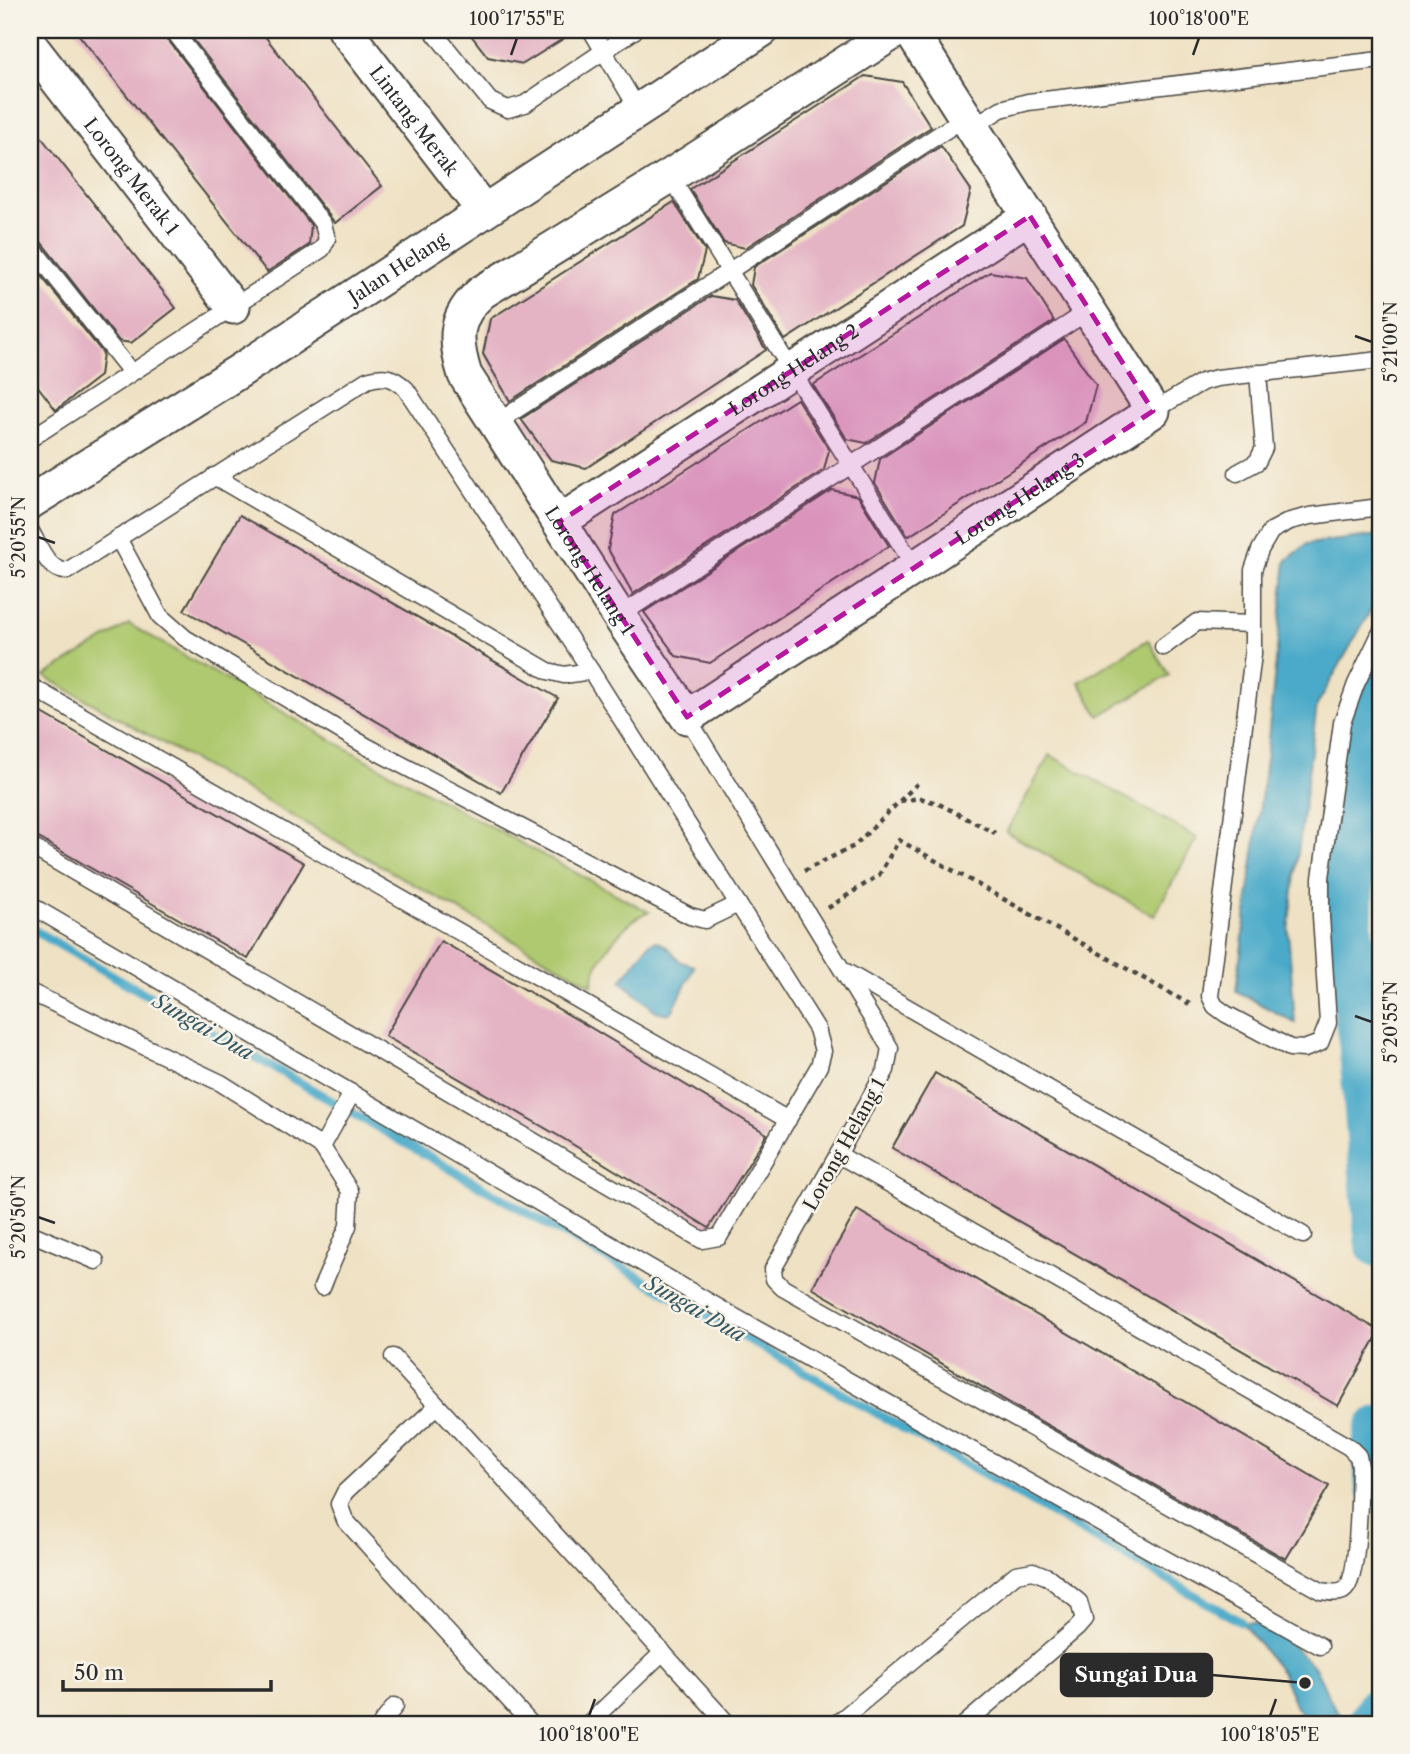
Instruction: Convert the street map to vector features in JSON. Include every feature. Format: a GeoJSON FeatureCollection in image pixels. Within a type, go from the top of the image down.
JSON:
{"type":"FeatureCollection","features":[{"type":"Feature","properties":{"kind":"street","name":"Lintang Merak"},"geometry":{"type":"LineString","coordinates":[[345,30],[483,210]]}},
{"type":"Feature","properties":{"kind":"street","name":"Jalan Helang"},"geometry":{"type":"LineString","coordinates":[[30,502],[240,370],[762,30]]}},
{"type":"Feature","properties":{"kind":"street","name":"Lorong Helang 1"},"geometry":{"type":"LineString","coordinates":[[687,717],[465,375],[458,353],[457,332],[461,317],[470,302],[482,292],[670,176],[897,30]]}},
{"type":"Feature","properties":{"kind":"street"},"geometry":{"type":"LineString","coordinates":[[910,30],[1153,411]]}},
{"type":"Feature","properties":{"kind":"street","name":"Lorong Merak 1"},"geometry":{"type":"LineString","coordinates":[[30,45],[233,307]]}},
{"type":"Feature","properties":{"kind":"street","name":"Lorong Helang 2"},"geometry":{"type":"LineString","coordinates":[[559,522],[1030,216]]}},
{"type":"Feature","properties":{"kind":"street","name":"Lorong Helang 3"},"geometry":{"type":"LineString","coordinates":[[687,717],[1153,411]]}},
{"type":"Feature","properties":{"kind":"lane"},"geometry":{"type":"LineString","coordinates":[[30,439],[322,249],[327,239],[323,224],[173,30]]}},
{"type":"Feature","properties":{"kind":"lane"},"geometry":{"type":"LineString","coordinates":[[432,30],[490,101],[508,109],[525,104],[635,30]]}},
{"type":"Feature","properties":{"kind":"lane"},"geometry":{"type":"LineString","coordinates":[[591,30],[638,109]]}},
{"type":"Feature","properties":{"kind":"lane"},"geometry":{"type":"LineString","coordinates":[[496,423],[730,271],[969,122],[1028,102],[1380,60]]}},
{"type":"Feature","properties":{"kind":"lane"},"geometry":{"type":"LineString","coordinates":[[670,176],[914,566]]}},
{"type":"Feature","properties":{"kind":"lane"},"geometry":{"type":"LineString","coordinates":[[30,245],[131,372]]}},
{"type":"Feature","properties":{"kind":"lane"},"geometry":{"type":"LineString","coordinates":[[619,616],[1090,310]]}},
{"type":"Feature","properties":{"kind":"lane","name":"Lorong Helang 3"},"geometry":{"type":"LineString","coordinates":[[1153,411],[1202,382],[1217,378],[1380,360]]}},
{"type":"Feature","properties":{"kind":"lane"},"geometry":{"type":"LineString","coordinates":[[1237,472],[1257,462],[1264,448],[1258,373]]}},
{"type":"Feature","properties":{"kind":"lane"},"geometry":{"type":"LineString","coordinates":[[30,530],[52,567],[60,571],[67,570],[367,380],[387,376],[398,380],[591,671],[817,1029],[823,1051],[819,1066],[719,1237],[702,1240],[30,846]]}},
{"type":"Feature","properties":{"kind":"lane"},"geometry":{"type":"LineString","coordinates":[[214,476],[548,671],[565,675],[591,671]]}},
{"type":"Feature","properties":{"kind":"lane"},"geometry":{"type":"LineString","coordinates":[[1380,507],[1310,516],[1271,531],[1253,570],[1253,654],[1210,996],[1215,1006],[1290,1048],[1304,1049],[1320,1043],[1328,1023],[1321,878],[1342,723],[1356,684],[1380,634]]}},
{"type":"Feature","properties":{"kind":"lane"},"geometry":{"type":"LineString","coordinates":[[118,538],[160,616],[171,627],[366,746],[690,916],[705,920],[738,905]]}},
{"type":"Feature","properties":{"kind":"lane"},"geometry":{"type":"LineString","coordinates":[[1163,647],[1197,622],[1252,624]]}},
{"type":"Feature","properties":{"kind":"lane"},"geometry":{"type":"LineString","coordinates":[[30,686],[788,1120]]}},
{"type":"Feature","properties":{"kind":"lane","name":"Lorong Helang 1"},"geometry":{"type":"LineString","coordinates":[[687,717],[890,1048],[886,1070],[773,1269],[774,1279],[783,1289],[1321,1591],[1343,1591],[1349,1585],[1357,1556],[1360,1466],[1358,1456],[1349,1447],[839,1155]]}},
{"type":"Feature","properties":{"kind":"lane"},"geometry":{"type":"LineString","coordinates":[[30,905],[726,1312],[1320,1646]]}},
{"type":"Feature","properties":{"kind":"lane"},"geometry":{"type":"LineString","coordinates":[[844,971],[1303,1235]]}},
{"type":"Feature","properties":{"kind":"lane"},"geometry":{"type":"LineString","coordinates":[[30,992],[220,1083],[322,1147],[350,1191],[348,1226],[322,1287]]}},
{"type":"Feature","properties":{"kind":"lane"},"geometry":{"type":"LineString","coordinates":[[322,1147],[351,1094]]}},
{"type":"Feature","properties":{"kind":"lane"},"geometry":{"type":"LineString","coordinates":[[32,1232],[96,1261]]}},
{"type":"Feature","properties":{"kind":"lane"},"geometry":{"type":"LineString","coordinates":[[393,1357],[728,1724]]}},
{"type":"Feature","properties":{"kind":"lane"},"geometry":{"type":"LineString","coordinates":[[436,1406],[345,1492],[339,1504],[345,1520],[531,1724]]}},
{"type":"Feature","properties":{"kind":"lane"},"geometry":{"type":"LineString","coordinates":[[836,1724],[1016,1574],[1033,1571],[1048,1577],[1079,1602],[1084,1620],[965,1724]]}},
{"type":"Feature","properties":{"kind":"lane"},"geometry":{"type":"LineString","coordinates":[[588,1724],[663,1652]]}},
{"type":"Feature","properties":{"kind":"lane"},"geometry":{"type":"LineString","coordinates":[[381,1724],[395,1706]]}},
{"type":"Feature","properties":{"kind":"path"},"geometry":{"type":"LineString","coordinates":[[821,862],[854,846],[919,782]]}},
{"type":"Feature","properties":{"kind":"path"},"geometry":{"type":"LineString","coordinates":[[900,802],[920,798],[937,803],[995,833]]}},
{"type":"Feature","properties":{"kind":"path"},"geometry":{"type":"LineString","coordinates":[[812,918],[879,874],[899,840],[1196,1008],[1215,1006]]}},
{"type":"Feature","properties":{"kind":"highlighted area"},"geometry":{"type":"Polygon","coordinates":[[[1030,216],[1153,411],[687,717],[559,522],[1030,216]]]}},
{"type":"Feature","properties":{"kind":"green space"},"geometry":{"type":"Polygon","coordinates":[[[129,624],[363,758],[649,912],[631,923],[613,942],[599,964],[592,985],[44,676],[129,624]]]}},
{"type":"Feature","properties":{"kind":"green space"},"geometry":{"type":"Polygon","coordinates":[[[1148,640],[1169,675],[1099,716],[1079,682],[1148,640]]]}},
{"type":"Feature","properties":{"kind":"green space"},"geometry":{"type":"Polygon","coordinates":[[[1050,755],[1197,838],[1154,916],[1006,832],[1050,755]]]}},
{"type":"Feature","properties":{"kind":"water"},"geometry":{"type":"Polygon","coordinates":[[[1380,535],[1380,594],[1317,705],[1288,930],[1295,1023],[1236,991],[1266,759],[1286,561],[1307,544],[1380,535]]]}},
{"type":"Feature","properties":{"kind":"water"},"geometry":{"type":"Polygon","coordinates":[[[656,941],[665,945],[681,962],[694,966],[673,1010],[668,1014],[656,1011],[621,981],[650,943],[656,941]]]}},
{"type":"Feature","properties":{"kind":"water"},"geometry":{"type":"Polygon","coordinates":[[[1241,1622],[1262,1624],[1287,1640],[1315,1668],[1334,1707],[1346,1724],[1310,1724],[1295,1705],[1282,1673],[1241,1622]]]}},
{"type":"Feature","properties":{"kind":"building"},"geometry":{"type":"Polygon","coordinates":[[[75,30],[163,30],[311,225],[309,245],[267,272],[75,30]]]}},
{"type":"Feature","properties":{"kind":"building"},"geometry":{"type":"Polygon","coordinates":[[[186,30],[260,30],[382,186],[335,223],[186,30]]]}},
{"type":"Feature","properties":{"kind":"building"},"geometry":{"type":"Polygon","coordinates":[[[467,30],[577,30],[523,64],[488,57],[467,30]]]}},
{"type":"Feature","properties":{"kind":"building"},"geometry":{"type":"Polygon","coordinates":[[[865,76],[902,82],[931,127],[745,248],[724,243],[690,189],[865,76]]]}},
{"type":"Feature","properties":{"kind":"building"},"geometry":{"type":"Polygon","coordinates":[[[30,123],[176,308],[131,343],[119,341],[38,238],[30,235],[30,123]]]}},
{"type":"Feature","properties":{"kind":"building"},"geometry":{"type":"Polygon","coordinates":[[[941,146],[971,190],[962,226],[785,340],[751,285],[754,267],[941,146]]]}},
{"type":"Feature","properties":{"kind":"building"},"geometry":{"type":"Polygon","coordinates":[[[674,202],[705,251],[698,279],[510,401],[483,354],[490,319],[674,202]]]}},
{"type":"Feature","properties":{"kind":"building"},"geometry":{"type":"Polygon","coordinates":[[[30,262],[103,353],[100,376],[56,410],[30,376],[30,262]]]}},
{"type":"Feature","properties":{"kind":"building"},"geometry":{"type":"Polygon","coordinates":[[[990,272],[1027,278],[1054,321],[866,443],[847,439],[813,385],[990,272]]]}},
{"type":"Feature","properties":{"kind":"building"},"geometry":{"type":"Polygon","coordinates":[[[711,296],[735,300],[766,350],[586,468],[551,460],[521,419],[711,296]]]}},
{"type":"Feature","properties":{"kind":"building"},"geometry":{"type":"Polygon","coordinates":[[[1064,339],[1096,385],[1086,422],[907,535],[875,483],[880,459],[1064,339]]]}},
{"type":"Feature","properties":{"kind":"building"},"geometry":{"type":"Polygon","coordinates":[[[797,399],[829,450],[824,470],[633,594],[608,549],[615,515],[797,399]]]}},
{"type":"Feature","properties":{"kind":"building"},"geometry":{"type":"Polygon","coordinates":[[[832,490],[858,496],[889,546],[710,663],[676,656],[644,612],[832,490]]]}},
{"type":"Feature","properties":{"kind":"building"},"geometry":{"type":"Polygon","coordinates":[[[240,515],[558,698],[501,793],[184,610],[240,515]]]}},
{"type":"Feature","properties":{"kind":"building"},"geometry":{"type":"Polygon","coordinates":[[[30,706],[304,863],[248,959],[30,833],[30,706]]]}},
{"type":"Feature","properties":{"kind":"building"},"geometry":{"type":"Polygon","coordinates":[[[441,941],[767,1134],[709,1228],[564,1139],[385,1036],[441,941]]]}},
{"type":"Feature","properties":{"kind":"building"},"geometry":{"type":"Polygon","coordinates":[[[935,1073],[1380,1331],[1338,1406],[892,1148],[935,1073]]]}},
{"type":"Feature","properties":{"kind":"building"},"geometry":{"type":"Polygon","coordinates":[[[857,1210],[1329,1486],[1286,1559],[812,1288],[857,1210]]]}},
{"type":"Feature","properties":{"kind":"waterway"},"geometry":{"type":"LineString","coordinates":[[1380,687],[1352,760],[1347,929],[1364,1044],[1380,1242]]}},
{"type":"Feature","properties":{"kind":"waterway","name":"Sungai Dua"},"geometry":{"type":"LineString","coordinates":[[30,928],[1241,1622]]}},
{"type":"Feature","properties":{"kind":"waterway"},"geometry":{"type":"LineString","coordinates":[[1380,1431],[1380,1484]]}},
{"type":"Feature","properties":{"kind":"waterway"},"geometry":{"type":"LineString","coordinates":[[1373,1724],[1380,1711]]}},
{"type":"Feature","properties":{"kind":"place","name":"Sungai Dua"},"geometry":{"type":"Point","coordinates":[1305,1683]}}]}
